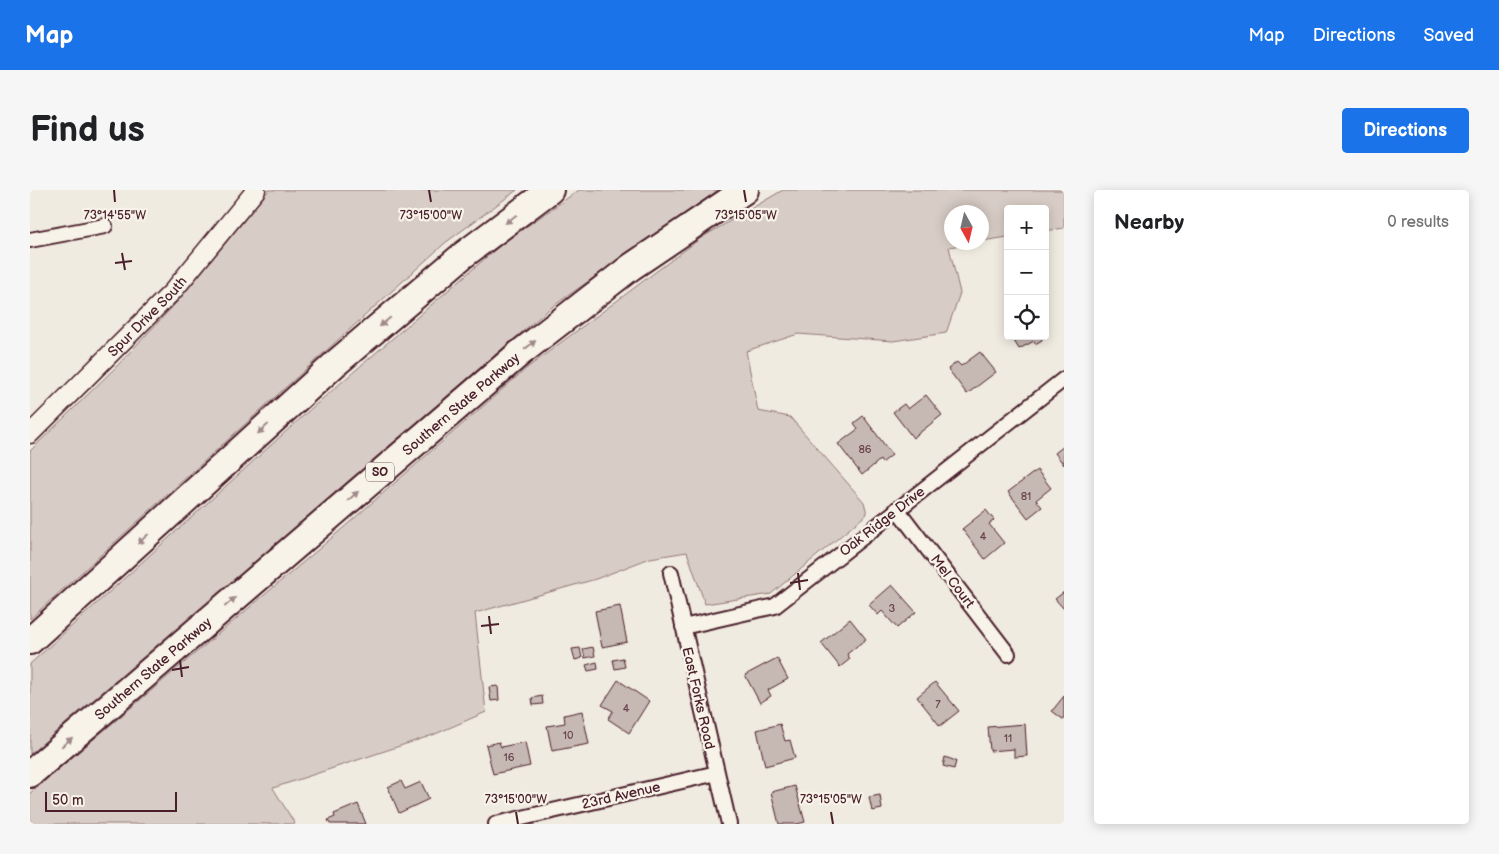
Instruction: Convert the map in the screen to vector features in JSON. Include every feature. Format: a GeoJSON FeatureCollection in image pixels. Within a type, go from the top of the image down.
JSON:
{"type":"FeatureCollection","features":[{"type":"Feature","properties":{"kind":"highway"},"geometry":{"type":"LineString","coordinates":[[30,641],[336,363],[462,256],[550,190]]}},
{"type":"Feature","properties":{"kind":"highway","name":"Southern State Parkway"},"geometry":{"type":"LineString","coordinates":[[30,774],[520,353],[631,267],[745,190]]}},
{"type":"Feature","properties":{"kind":"street","name":"Spur Drive South"},"geometry":{"type":"LineString","coordinates":[[30,434],[173,291],[256,190]]}},
{"type":"Feature","properties":{"kind":"street"},"geometry":{"type":"LineString","coordinates":[[30,240],[105,226]]}},
{"type":"Feature","properties":{"kind":"street","name":"Oak Ridge Drive"},"geometry":{"type":"LineString","coordinates":[[683,627],[775,606],[1064,379]]}},
{"type":"Feature","properties":{"kind":"street","name":"Mel Court"},"geometry":{"type":"LineString","coordinates":[[897,509],[1008,654]]}},
{"type":"Feature","properties":{"kind":"street","name":"East Forks Road"},"geometry":{"type":"LineString","coordinates":[[670,573],[729,824]]}},
{"type":"Feature","properties":{"kind":"street","name":"23rd Avenue"},"geometry":{"type":"LineString","coordinates":[[496,824],[717,773]]}},
{"type":"Feature","properties":{"kind":"shaded area"},"geometry":{"type":"Polygon","coordinates":[[[269,190],[517,190],[445,243],[30,619],[30,451],[117,366],[178,301],[269,190]]]}},
{"type":"Feature","properties":{"kind":"shaded area"},"geometry":{"type":"Polygon","coordinates":[[[579,190],[718,190],[549,309],[30,754],[30,664],[313,407],[503,243],[579,190]]]}},
{"type":"Feature","properties":{"kind":"shaded area"},"geometry":{"type":"Polygon","coordinates":[[[783,190],[1064,190],[1064,228],[1049,230],[1049,205],[1004,205],[1004,238],[989,240],[989,205],[944,205],[944,250],[950,250],[960,293],[946,333],[893,341],[798,334],[746,351],[758,411],[790,417],[864,502],[867,514],[771,594],[705,604],[687,552],[650,558],[596,579],[475,613],[486,712],[433,735],[273,788],[295,824],[30,824],[30,793],[320,548],[527,368],[701,238],[783,190]]]}},
{"type":"Feature","properties":{"kind":"building"},"geometry":{"type":"Polygon","coordinates":[[[1013,340],[1042,340],[1035,344],[1034,341],[1019,349],[1013,340]]]}},
{"type":"Feature","properties":{"kind":"building"},"geometry":{"type":"Polygon","coordinates":[[[980,352],[996,372],[967,394],[948,369],[957,362],[961,366],[980,352]]]}},
{"type":"Feature","properties":{"kind":"building"},"geometry":{"type":"Polygon","coordinates":[[[926,395],[942,415],[913,438],[893,412],[904,404],[908,409],[926,395]]]}},
{"type":"Feature","properties":{"kind":"building"},"geometry":{"type":"Polygon","coordinates":[[[863,416],[892,455],[882,463],[880,460],[862,475],[838,444],[858,429],[854,423],[863,416]]]}},
{"type":"Feature","properties":{"kind":"building"},"geometry":{"type":"Polygon","coordinates":[[[1064,446],[1064,465],[1055,453],[1064,446]]]}},
{"type":"Feature","properties":{"kind":"building"},"geometry":{"type":"Polygon","coordinates":[[[1037,470],[1051,488],[1036,500],[1042,507],[1028,518],[1008,492],[1037,470]]]}},
{"type":"Feature","properties":{"kind":"building"},"geometry":{"type":"Polygon","coordinates":[[[986,510],[994,520],[989,524],[1004,543],[985,559],[962,529],[986,510]]]}},
{"type":"Feature","properties":{"kind":"building"},"geometry":{"type":"Polygon","coordinates":[[[892,585],[916,612],[897,628],[882,611],[878,615],[869,605],[892,585]]]}},
{"type":"Feature","properties":{"kind":"building"},"geometry":{"type":"Polygon","coordinates":[[[1064,592],[1064,609],[1055,599],[1064,592]]]}},
{"type":"Feature","properties":{"kind":"building"},"geometry":{"type":"Polygon","coordinates":[[[620,606],[627,642],[602,647],[595,611],[620,606]]]}},
{"type":"Feature","properties":{"kind":"building"},"geometry":{"type":"Polygon","coordinates":[[[850,619],[866,639],[847,654],[850,659],[840,667],[821,643],[850,619]]]}},
{"type":"Feature","properties":{"kind":"building"},"geometry":{"type":"Polygon","coordinates":[[[593,647],[595,656],[585,658],[583,649],[593,647]]]}},
{"type":"Feature","properties":{"kind":"building"},"geometry":{"type":"Polygon","coordinates":[[[580,648],[582,658],[575,660],[572,649],[580,648]]]}},
{"type":"Feature","properties":{"kind":"building"},"geometry":{"type":"Polygon","coordinates":[[[623,658],[625,667],[615,669],[613,660],[623,658]]]}},
{"type":"Feature","properties":{"kind":"building"},"geometry":{"type":"Polygon","coordinates":[[[777,658],[788,679],[768,690],[771,696],[760,703],[745,675],[777,658]]]}},
{"type":"Feature","properties":{"kind":"building"},"geometry":{"type":"Polygon","coordinates":[[[597,662],[598,669],[588,671],[586,665],[597,662]]]}},
{"type":"Feature","properties":{"kind":"building"},"geometry":{"type":"Polygon","coordinates":[[[618,680],[649,701],[629,733],[608,719],[613,711],[602,705],[618,680]]]}},
{"type":"Feature","properties":{"kind":"building"},"geometry":{"type":"Polygon","coordinates":[[[935,682],[959,711],[940,726],[917,697],[935,682]]]}},
{"type":"Feature","properties":{"kind":"building"},"geometry":{"type":"Polygon","coordinates":[[[498,686],[499,700],[491,701],[489,687],[498,686]]]}},
{"type":"Feature","properties":{"kind":"building"},"geometry":{"type":"Polygon","coordinates":[[[542,696],[543,704],[533,705],[532,698],[542,696]]]}},
{"type":"Feature","properties":{"kind":"building"},"geometry":{"type":"Polygon","coordinates":[[[1064,696],[1064,720],[1052,711],[1064,696]]]}},
{"type":"Feature","properties":{"kind":"building"},"geometry":{"type":"Polygon","coordinates":[[[582,711],[589,744],[552,751],[547,726],[565,723],[564,715],[582,711]]]}},
{"type":"Feature","properties":{"kind":"building"},"geometry":{"type":"Polygon","coordinates":[[[780,724],[785,741],[790,740],[795,758],[765,766],[757,730],[780,724]]]}},
{"type":"Feature","properties":{"kind":"building"},"geometry":{"type":"Polygon","coordinates":[[[1025,724],[1027,756],[1014,757],[1014,749],[990,751],[988,727],[1025,724]]]}},
{"type":"Feature","properties":{"kind":"building"},"geometry":{"type":"Polygon","coordinates":[[[499,742],[501,747],[525,742],[530,766],[493,774],[486,745],[499,742]]]}},
{"type":"Feature","properties":{"kind":"building"},"geometry":{"type":"Polygon","coordinates":[[[945,757],[956,761],[954,769],[943,766],[945,757]]]}},
{"type":"Feature","properties":{"kind":"building"},"geometry":{"type":"Polygon","coordinates":[[[401,781],[405,789],[421,782],[429,799],[399,813],[388,787],[401,781]]]}},
{"type":"Feature","properties":{"kind":"building"},"geometry":{"type":"Polygon","coordinates":[[[795,786],[805,822],[779,824],[771,792],[795,786]]]}},
{"type":"Feature","properties":{"kind":"building"},"geometry":{"type":"Polygon","coordinates":[[[880,795],[882,809],[872,811],[869,797],[880,795]]]}},
{"type":"Feature","properties":{"kind":"building"},"geometry":{"type":"Polygon","coordinates":[[[358,804],[366,824],[330,824],[328,820],[335,817],[334,814],[358,804]]]}}]}
